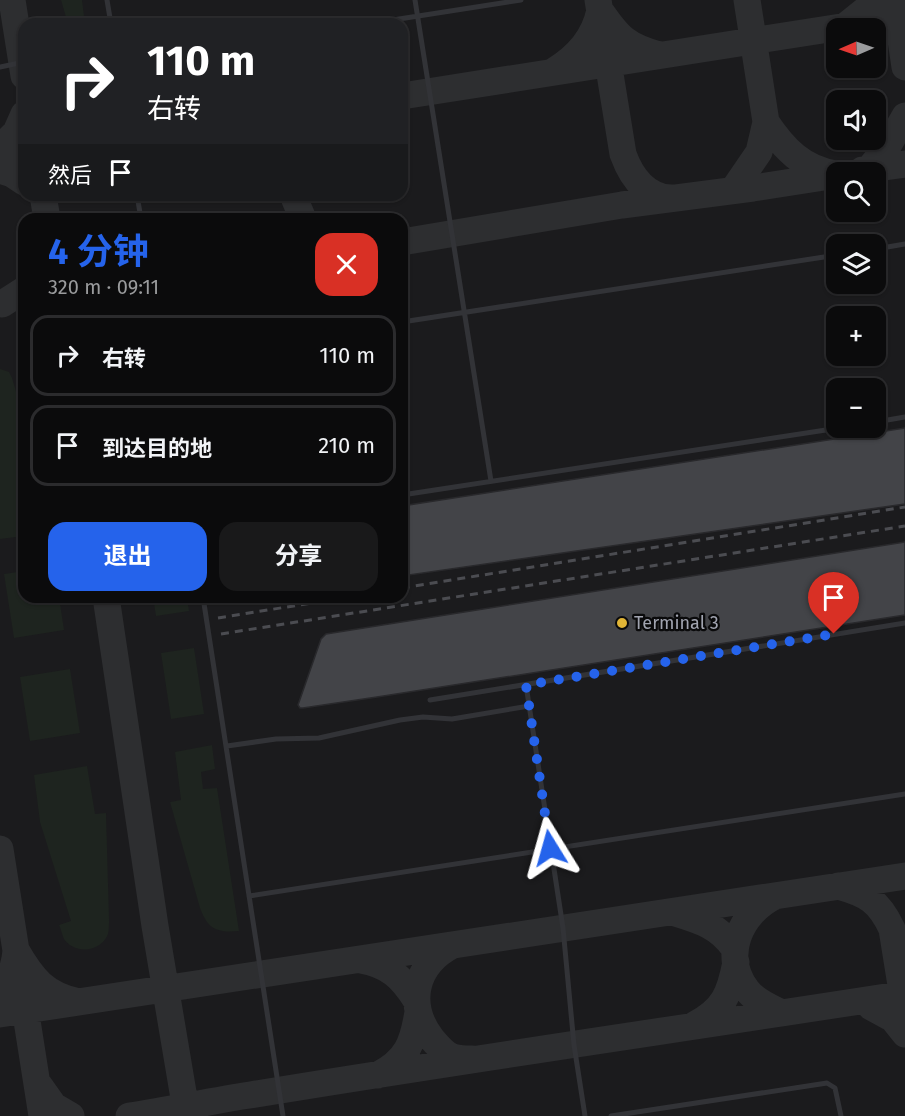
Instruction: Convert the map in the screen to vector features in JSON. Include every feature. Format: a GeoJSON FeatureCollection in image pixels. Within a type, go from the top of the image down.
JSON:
{"type":"FeatureCollection","features":[{"type":"Feature","properties":{"kind":"lane"},"geometry":{"type":"LineString","coordinates":[[107,0],[110,18]]}},
{"type":"Feature","properties":{"kind":"lane"},"geometry":{"type":"LineString","coordinates":[[415,0],[491,481]]}},
{"type":"Feature","properties":{"kind":"lane"},"geometry":{"type":"LineString","coordinates":[[405,18],[521,0]]}},
{"type":"Feature","properties":{"kind":"lane"},"geometry":{"type":"LineString","coordinates":[[0,67],[18,63]]}},
{"type":"Feature","properties":{"kind":"lane"},"geometry":{"type":"LineString","coordinates":[[886,247],[905,244]]}},
{"type":"Feature","properties":{"kind":"lane"},"geometry":{"type":"LineString","coordinates":[[408,321],[826,257]]}},
{"type":"Feature","properties":{"kind":"lane"},"geometry":{"type":"LineString","coordinates":[[886,420],[905,417]]}},
{"type":"Feature","properties":{"kind":"lane"},"geometry":{"type":"LineString","coordinates":[[408,494],[826,430]]}},
{"type":"Feature","properties":{"kind":"lane"},"geometry":{"type":"LineString","coordinates":[[204,603],[284,1116]]}},
{"type":"Feature","properties":{"kind":"lane"},"geometry":{"type":"LineString","coordinates":[[430,700],[905,623]]}},
{"type":"Feature","properties":{"kind":"lane"},"geometry":{"type":"LineString","coordinates":[[526,685],[563,928],[574,1045],[585,1116]]}},
{"type":"Feature","properties":{"kind":"lane"},"geometry":{"type":"LineString","coordinates":[[227,746],[276,739],[319,738],[400,720],[423,717],[452,718],[529,706]]}},
{"type":"Feature","properties":{"kind":"lane"},"geometry":{"type":"LineString","coordinates":[[249,896],[905,794]]}},
{"type":"Feature","properties":{"kind":"lane"},"geometry":{"type":"LineString","coordinates":[[611,1116],[827,1083],[835,1088],[841,1116]]}},
{"type":"Feature","properties":{"kind":"shaded area"},"geometry":{"type":"Polygon","coordinates":[[[0,0],[905,0],[905,1116],[0,1116],[0,0]]]}},
{"type":"Feature","properties":{"kind":"shaded area"},"geometry":{"type":"Polygon","coordinates":[[[61,0],[82,0],[84,18],[66,18],[61,0]]]}},
{"type":"Feature","properties":{"kind":"shaded area"},"geometry":{"type":"Polygon","coordinates":[[[0,369],[9,372],[18,398],[18,537],[0,539],[0,369]]]}},
{"type":"Feature","properties":{"kind":"shaded area"},"geometry":{"type":"Polygon","coordinates":[[[18,572],[18,603],[60,603],[64,630],[14,638],[4,574],[18,572]]]}},
{"type":"Feature","properties":{"kind":"shaded area"},"geometry":{"type":"Polygon","coordinates":[[[154,603],[188,603],[189,611],[156,616],[154,603]]]}},
{"type":"Feature","properties":{"kind":"shaded area"},"geometry":{"type":"Polygon","coordinates":[[[194,648],[204,714],[171,719],[161,653],[194,648]]]}},
{"type":"Feature","properties":{"kind":"shaded area"},"geometry":{"type":"Polygon","coordinates":[[[70,669],[80,733],[30,741],[20,677],[70,669]]]}},
{"type":"Feature","properties":{"kind":"shaded area"},"geometry":{"type":"Polygon","coordinates":[[[212,745],[215,769],[201,772],[203,789],[217,788],[239,931],[219,930],[206,921],[200,908],[170,802],[181,800],[175,752],[212,745]]]}},
{"type":"Feature","properties":{"kind":"shaded area"},"geometry":{"type":"Polygon","coordinates":[[[87,766],[95,814],[106,813],[109,924],[108,934],[100,945],[81,949],[75,948],[64,939],[59,925],[71,921],[40,822],[34,775],[87,766]]]}},
{"type":"Feature","properties":{"kind":"building"},"geometry":{"type":"Polygon","coordinates":[[[905,428],[905,504],[408,575],[408,505],[841,438],[886,438],[886,431],[905,428]]]}},
{"type":"Feature","properties":{"kind":"building","name":"Terminal 3"},"geometry":{"type":"Polygon","coordinates":[[[905,542],[905,615],[303,708],[298,705],[321,639],[326,634],[905,542]]]}},
{"type":"Feature","properties":{"kind":"taxiway"},"geometry":{"type":"LineString","coordinates":[[12,0],[18,38]]}},
{"type":"Feature","properties":{"kind":"taxiway"},"geometry":{"type":"LineString","coordinates":[[598,0],[623,154],[640,184],[654,194],[671,198]]}},
{"type":"Feature","properties":{"kind":"taxiway"},"geometry":{"type":"LineString","coordinates":[[733,190],[759,152],[766,122],[747,0]]}},
{"type":"Feature","properties":{"kind":"taxiway"},"geometry":{"type":"LineString","coordinates":[[855,18],[875,0]]}},
{"type":"Feature","properties":{"kind":"taxiway"},"geometry":{"type":"LineString","coordinates":[[895,0],[905,67]]}},
{"type":"Feature","properties":{"kind":"taxiway"},"geometry":{"type":"LineString","coordinates":[[554,71],[584,45],[594,29],[600,10],[625,40],[659,55]]}},
{"type":"Feature","properties":{"kind":"taxiway"},"geometry":{"type":"LineString","coordinates":[[408,95],[905,17]]}},
{"type":"Feature","properties":{"kind":"taxiway"},"geometry":{"type":"LineString","coordinates":[[875,162],[889,144],[905,116]]}},
{"type":"Feature","properties":{"kind":"taxiway"},"geometry":{"type":"LineString","coordinates":[[766,122],[795,156],[814,168],[826,172]]}},
{"type":"Feature","properties":{"kind":"taxiway"},"geometry":{"type":"LineString","coordinates":[[0,148],[18,128]]}},
{"type":"Feature","properties":{"kind":"taxiway"},"geometry":{"type":"LineString","coordinates":[[0,159],[18,156]]}},
{"type":"Feature","properties":{"kind":"taxiway"},"geometry":{"type":"LineString","coordinates":[[886,167],[905,164]]}},
{"type":"Feature","properties":{"kind":"taxiway"},"geometry":{"type":"LineString","coordinates":[[0,170],[18,178]]}},
{"type":"Feature","properties":{"kind":"taxiway"},"geometry":{"type":"LineString","coordinates":[[408,241],[622,205],[826,177]]}},
{"type":"Feature","properties":{"kind":"taxiway"},"geometry":{"type":"LineString","coordinates":[[44,201],[46,213]]}},
{"type":"Feature","properties":{"kind":"taxiway"},"geometry":{"type":"LineString","coordinates":[[296,201],[300,213]]}},
{"type":"Feature","properties":{"kind":"taxiway"},"geometry":{"type":"LineString","coordinates":[[2,304],[18,294]]}},
{"type":"Feature","properties":{"kind":"taxiway"},"geometry":{"type":"LineString","coordinates":[[107,603],[155,926],[187,1116]]}},
{"type":"Feature","properties":{"kind":"taxiway"},"geometry":{"type":"LineString","coordinates":[[0,849],[42,1116]]}},
{"type":"Feature","properties":{"kind":"taxiway"},"geometry":{"type":"LineString","coordinates":[[0,1014],[905,876]]}},
{"type":"Feature","properties":{"kind":"taxiway"},"geometry":{"type":"LineString","coordinates":[[838,886],[857,892],[871,900],[887,919],[892,929],[905,1010]]}},
{"type":"Feature","properties":{"kind":"taxiway"},"geometry":{"type":"LineString","coordinates":[[775,896],[752,913],[744,924],[738,937],[735,963],[739,977],[750,994],[782,1013]]}},
{"type":"Feature","properties":{"kind":"taxiway"},"geometry":{"type":"LineString","coordinates":[[672,912],[714,929],[734,948]]}},
{"type":"Feature","properties":{"kind":"taxiway"},"geometry":{"type":"LineString","coordinates":[[453,945],[440,953],[422,975],[418,987],[419,1013],[432,1039],[445,1052],[455,1058],[472,1059]]}},
{"type":"Feature","properties":{"kind":"taxiway"},"geometry":{"type":"LineString","coordinates":[[0,994],[11,973],[16,950],[34,977],[48,990],[79,1002]]}},
{"type":"Feature","properties":{"kind":"taxiway"},"geometry":{"type":"LineString","coordinates":[[361,960],[379,965],[393,973],[405,984],[416,1000]]}},
{"type":"Feature","properties":{"kind":"taxiway"},"geometry":{"type":"LineString","coordinates":[[694,1025],[712,1013],[724,1000],[736,962]]}},
{"type":"Feature","properties":{"kind":"taxiway"},"geometry":{"type":"LineString","coordinates":[[129,1116],[235,1097],[905,994]]}},
{"type":"Feature","properties":{"kind":"taxiway"},"geometry":{"type":"LineString","coordinates":[[871,1007],[893,1019],[905,1034]]}},
{"type":"Feature","properties":{"kind":"taxiway"},"geometry":{"type":"LineString","coordinates":[[378,1075],[396,1063],[407,1050],[414,1033],[418,1012]]}},
{"type":"Feature","properties":{"kind":"taxiway"},"geometry":{"type":"LineString","coordinates":[[37,1082],[54,1106],[71,1116]]}},
{"type":"Feature","properties":{"kind":"railway"},"geometry":{"type":"LineString","coordinates":[[408,587],[905,507]]}},
{"type":"Feature","properties":{"kind":"railway"},"geometry":{"type":"LineString","coordinates":[[221,634],[905,526]]}},
{"type":"Feature","properties":{"kind":"railway"},"geometry":{"type":"LineString","coordinates":[[218,618],[312,603]]}},
{"type":"Feature","properties":{"kind":"place","name":"Terminal 3"},"geometry":{"type":"Point","coordinates":[622,623]}},
{"type":"Feature","properties":{"kind":"route"},"geometry":{"type":"LineString","coordinates":[[550,848],[526,685],[834,634]]}}]}
